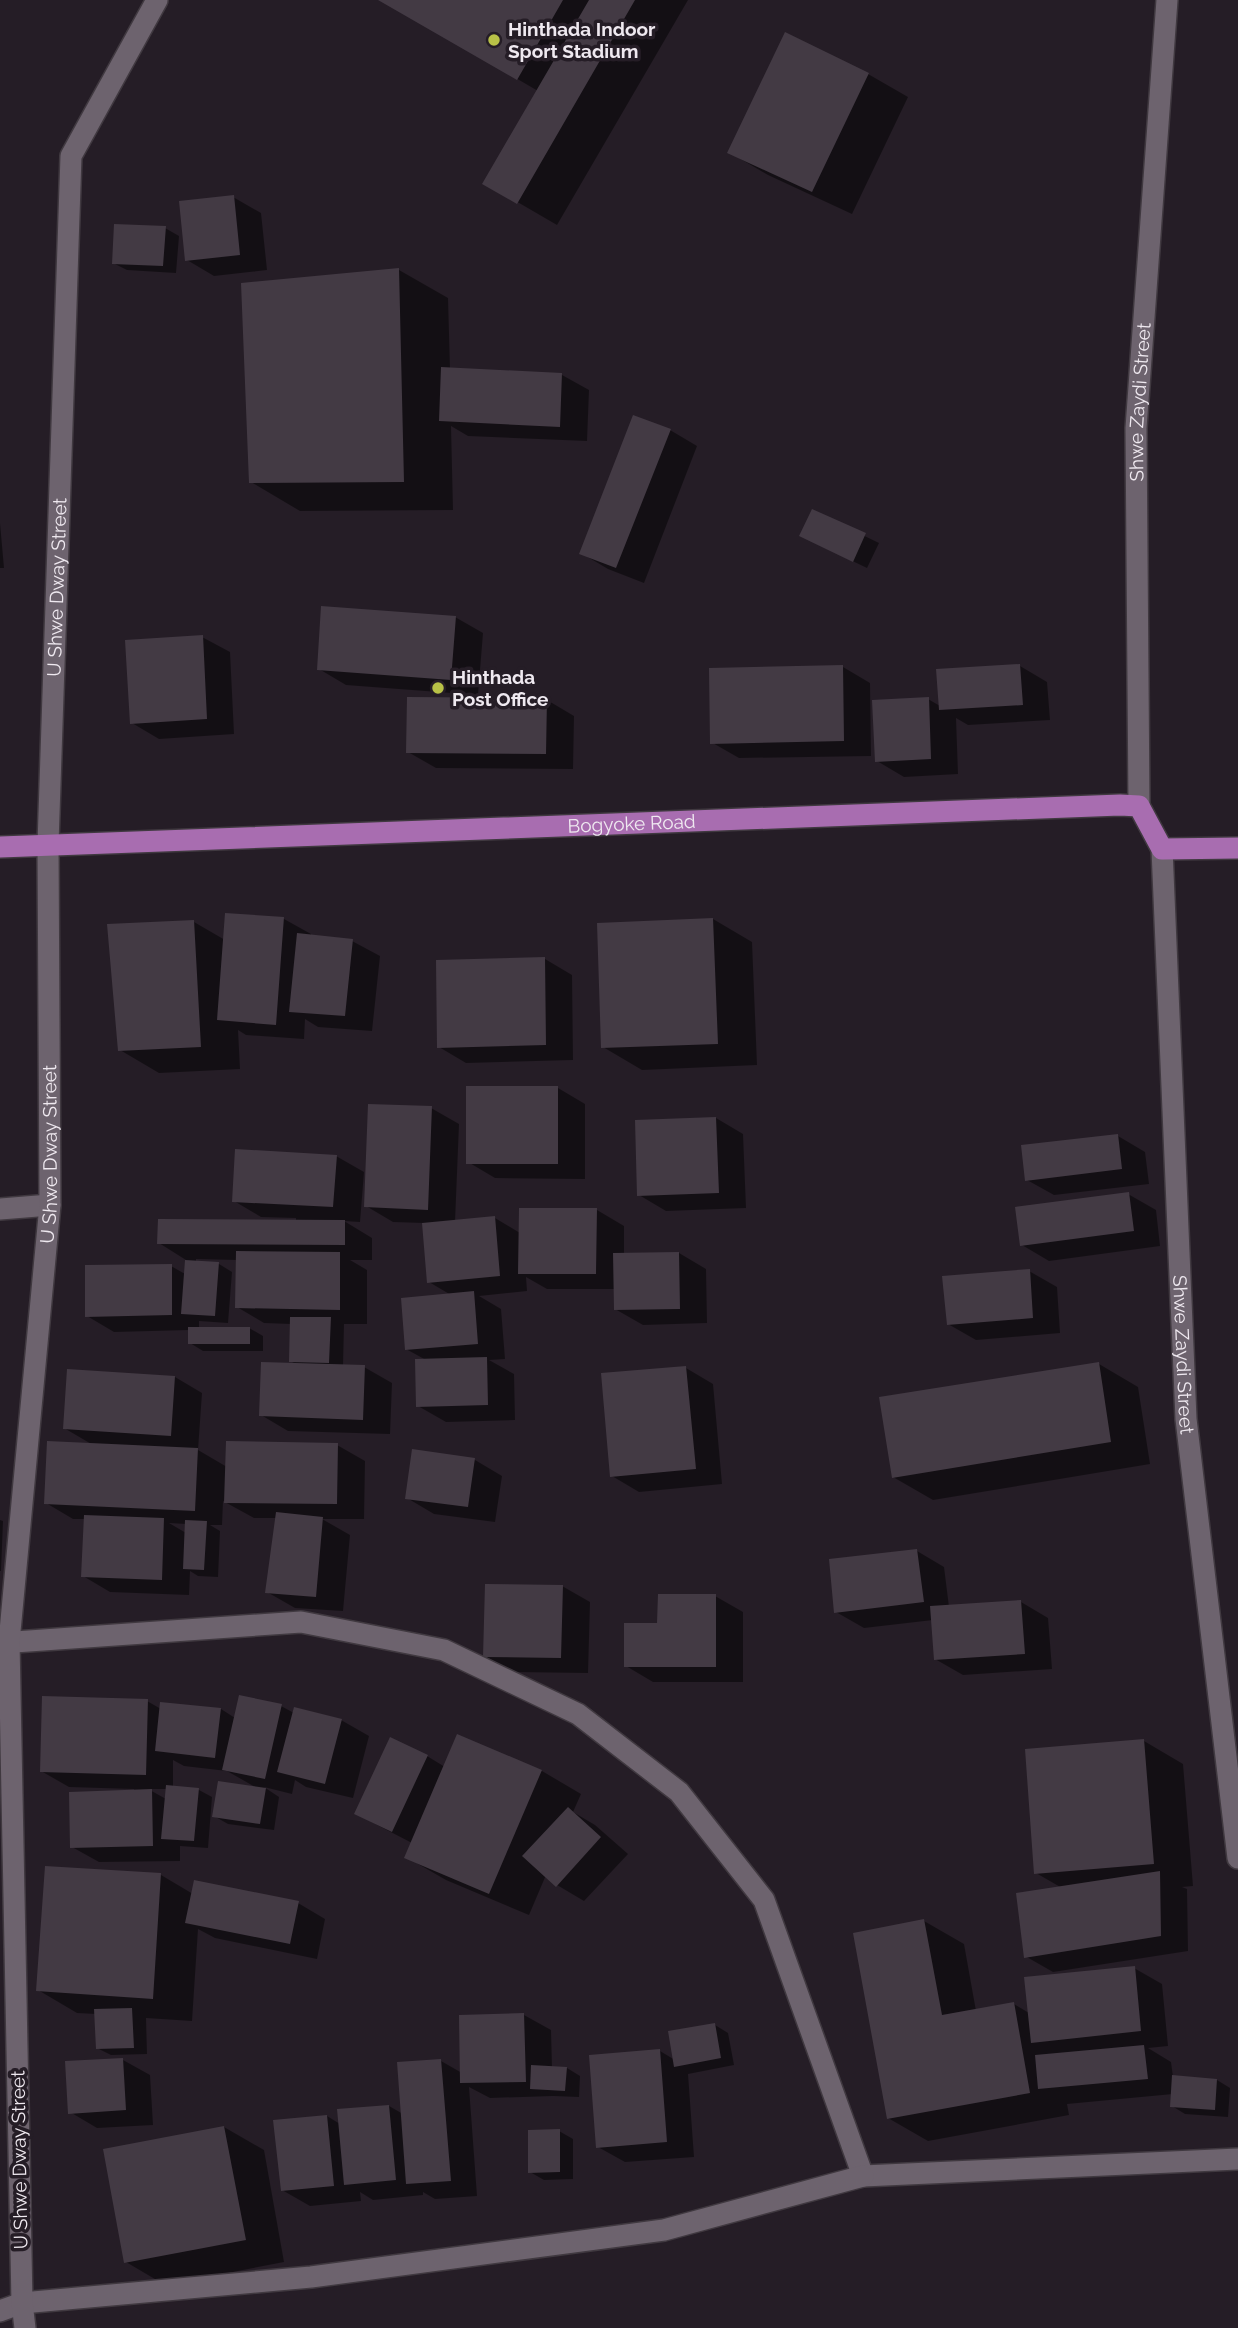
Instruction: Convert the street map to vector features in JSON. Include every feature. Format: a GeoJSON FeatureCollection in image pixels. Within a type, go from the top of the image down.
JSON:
{"type":"FeatureCollection","features":[{"type":"Feature","properties":{"kind":"main road","name":"Bogyoke Road"},"geometry":{"type":"LineString","coordinates":[[0,847],[1139,806]]}},
{"type":"Feature","properties":{"kind":"main road"},"geometry":{"type":"LineString","coordinates":[[1139,806],[1162,849],[1238,848]]}},
{"type":"Feature","properties":{"kind":"street","name":"U Shwe Dway Street"},"geometry":{"type":"LineString","coordinates":[[25,2328],[22,2304],[4,1643],[50,1206],[48,844],[71,156],[157,0]]}},
{"type":"Feature","properties":{"kind":"street","name":"Shwe Zaydi Street"},"geometry":{"type":"LineString","coordinates":[[1139,806],[1136,428],[1167,0]]}},
{"type":"Feature","properties":{"kind":"street","name":"Shwe Zaydi Street"},"geometry":{"type":"LineString","coordinates":[[1162,849],[1186,1419],[1238,1858]]}},
{"type":"Feature","properties":{"kind":"street"},"geometry":{"type":"LineString","coordinates":[[0,1209],[50,1206]]}},
{"type":"Feature","properties":{"kind":"street"},"geometry":{"type":"LineString","coordinates":[[4,1643],[300,1622],[444,1650],[578,1714],[679,1792],[764,1900],[863,2176]]}},
{"type":"Feature","properties":{"kind":"street"},"geometry":{"type":"LineString","coordinates":[[0,2311],[22,2304],[311,2277],[664,2230],[863,2176],[1238,2159]]}},
{"type":"Feature","properties":{"kind":"building","name":"Hinthada Indoor Sport Stadium"},"geometry":{"type":"Polygon","coordinates":[[[378,0],[563,0],[517,80],[378,0]]]}},
{"type":"Feature","properties":{"kind":"building"},"geometry":{"type":"Polygon","coordinates":[[[589,0],[635,0],[517,204],[482,184],[589,0]]]}},
{"type":"Feature","properties":{"kind":"building"},"geometry":{"type":"Polygon","coordinates":[[[785,32],[869,73],[812,192],[727,153],[785,32]]]}},
{"type":"Feature","properties":{"kind":"building"},"geometry":{"type":"Polygon","coordinates":[[[234,195],[240,255],[185,261],[179,201],[234,195]]]}},
{"type":"Feature","properties":{"kind":"building"},"geometry":{"type":"Polygon","coordinates":[[[114,224],[166,226],[163,266],[112,264],[114,224]]]}},
{"type":"Feature","properties":{"kind":"building"},"geometry":{"type":"Polygon","coordinates":[[[399,268],[404,482],[249,483],[241,283],[399,268]]]}},
{"type":"Feature","properties":{"kind":"building"},"geometry":{"type":"Polygon","coordinates":[[[441,367],[562,373],[560,427],[439,421],[441,367]]]}},
{"type":"Feature","properties":{"kind":"building"},"geometry":{"type":"Polygon","coordinates":[[[633,415],[671,429],[616,568],[579,554],[633,415]]]}},
{"type":"Feature","properties":{"kind":"building"},"geometry":{"type":"Polygon","coordinates":[[[812,509],[866,533],[853,562],[799,536],[812,509]]]}},
{"type":"Feature","properties":{"kind":"building"},"geometry":{"type":"Polygon","coordinates":[[[321,606],[456,616],[451,680],[317,670],[321,606]]]}},
{"type":"Feature","properties":{"kind":"building"},"geometry":{"type":"Polygon","coordinates":[[[203,635],[207,719],[130,724],[125,640],[203,635]]]}},
{"type":"Feature","properties":{"kind":"building"},"geometry":{"type":"Polygon","coordinates":[[[1020,664],[1023,705],[939,710],[936,669],[1020,664]]]}},
{"type":"Feature","properties":{"kind":"building"},"geometry":{"type":"Polygon","coordinates":[[[843,665],[844,741],[710,744],[709,668],[843,665]]]}},
{"type":"Feature","properties":{"kind":"building"},"geometry":{"type":"Polygon","coordinates":[[[407,697],[547,698],[546,754],[406,753],[407,697]]]}},
{"type":"Feature","properties":{"kind":"building"},"geometry":{"type":"Polygon","coordinates":[[[929,697],[931,759],[875,762],[872,700],[929,697]]]}},
{"type":"Feature","properties":{"kind":"building"},"geometry":{"type":"Polygon","coordinates":[[[225,913],[284,917],[276,1025],[217,1020],[225,913]]]}},
{"type":"Feature","properties":{"kind":"building"},"geometry":{"type":"Polygon","coordinates":[[[713,918],[718,1044],[601,1048],[597,923],[713,918]]]}},
{"type":"Feature","properties":{"kind":"building"},"geometry":{"type":"Polygon","coordinates":[[[194,920],[201,1047],[118,1051],[107,924],[194,920]]]}},
{"type":"Feature","properties":{"kind":"building"},"geometry":{"type":"Polygon","coordinates":[[[297,933],[353,939],[345,1016],[289,1012],[297,933]]]}},
{"type":"Feature","properties":{"kind":"building"},"geometry":{"type":"Polygon","coordinates":[[[545,957],[546,1045],[437,1048],[436,960],[545,957]]]}},
{"type":"Feature","properties":{"kind":"building"},"geometry":{"type":"Polygon","coordinates":[[[466,1086],[558,1086],[558,1164],[466,1164],[466,1086]]]}},
{"type":"Feature","properties":{"kind":"building"},"geometry":{"type":"Polygon","coordinates":[[[368,1104],[432,1106],[428,1210],[364,1207],[368,1104]]]}},
{"type":"Feature","properties":{"kind":"building"},"geometry":{"type":"Polygon","coordinates":[[[716,1117],[719,1193],[637,1196],[635,1120],[716,1117]]]}},
{"type":"Feature","properties":{"kind":"building"},"geometry":{"type":"Polygon","coordinates":[[[1118,1134],[1122,1169],[1025,1181],[1021,1145],[1118,1134]]]}},
{"type":"Feature","properties":{"kind":"building"},"geometry":{"type":"Polygon","coordinates":[[[235,1149],[337,1155],[333,1207],[232,1202],[235,1149]]]}},
{"type":"Feature","properties":{"kind":"building"},"geometry":{"type":"Polygon","coordinates":[[[1129,1192],[1134,1231],[1020,1246],[1015,1207],[1129,1192]]]}},
{"type":"Feature","properties":{"kind":"building"},"geometry":{"type":"Polygon","coordinates":[[[519,1208],[597,1208],[596,1274],[518,1274],[519,1208]]]}},
{"type":"Feature","properties":{"kind":"building"},"geometry":{"type":"Polygon","coordinates":[[[495,1216],[500,1276],[427,1283],[422,1223],[495,1216]]]}},
{"type":"Feature","properties":{"kind":"building"},"geometry":{"type":"Polygon","coordinates":[[[158,1219],[345,1220],[345,1245],[157,1244],[158,1219]]]}},
{"type":"Feature","properties":{"kind":"building"},"geometry":{"type":"Polygon","coordinates":[[[236,1251],[340,1252],[340,1310],[235,1308],[236,1251]]]}},
{"type":"Feature","properties":{"kind":"building"},"geometry":{"type":"Polygon","coordinates":[[[679,1252],[680,1309],[614,1310],[613,1253],[679,1252]]]}},
{"type":"Feature","properties":{"kind":"building"},"geometry":{"type":"Polygon","coordinates":[[[185,1260],[219,1262],[215,1316],[181,1314],[185,1260]]]}},
{"type":"Feature","properties":{"kind":"building"},"geometry":{"type":"Polygon","coordinates":[[[172,1264],[172,1315],[85,1317],[85,1265],[172,1264]]]}},
{"type":"Feature","properties":{"kind":"building"},"geometry":{"type":"Polygon","coordinates":[[[1030,1269],[1033,1318],[947,1325],[942,1276],[1030,1269]]]}},
{"type":"Feature","properties":{"kind":"building"},"geometry":{"type":"Polygon","coordinates":[[[474,1291],[478,1344],[405,1350],[401,1298],[474,1291]]]}},
{"type":"Feature","properties":{"kind":"building"},"geometry":{"type":"Polygon","coordinates":[[[290,1317],[331,1317],[329,1363],[289,1362],[290,1317]]]}},
{"type":"Feature","properties":{"kind":"building"},"geometry":{"type":"Polygon","coordinates":[[[188,1327],[250,1327],[250,1344],[188,1344],[188,1327]]]}},
{"type":"Feature","properties":{"kind":"building"},"geometry":{"type":"Polygon","coordinates":[[[487,1357],[488,1405],[416,1407],[415,1359],[487,1357]]]}},
{"type":"Feature","properties":{"kind":"building"},"geometry":{"type":"Polygon","coordinates":[[[261,1362],[365,1365],[363,1420],[259,1416],[261,1362]]]}},
{"type":"Feature","properties":{"kind":"building"},"geometry":{"type":"Polygon","coordinates":[[[1099,1362],[1111,1442],[892,1478],[879,1397],[1099,1362]]]}},
{"type":"Feature","properties":{"kind":"building"},"geometry":{"type":"Polygon","coordinates":[[[686,1366],[696,1469],[610,1477],[601,1373],[686,1366]]]}},
{"type":"Feature","properties":{"kind":"building"},"geometry":{"type":"Polygon","coordinates":[[[67,1369],[175,1376],[171,1436],[63,1429],[67,1369]]]}},
{"type":"Feature","properties":{"kind":"building"},"geometry":{"type":"Polygon","coordinates":[[[47,1441],[198,1448],[195,1511],[44,1504],[47,1441]]]}},
{"type":"Feature","properties":{"kind":"building"},"geometry":{"type":"Polygon","coordinates":[[[226,1441],[338,1443],[337,1504],[224,1503],[226,1441]]]}},
{"type":"Feature","properties":{"kind":"building"},"geometry":{"type":"Polygon","coordinates":[[[412,1449],[475,1458],[468,1507],[405,1499],[412,1449]]]}},
{"type":"Feature","properties":{"kind":"building"},"geometry":{"type":"Polygon","coordinates":[[[276,1512],[323,1517],[316,1597],[265,1593],[276,1512]]]}},
{"type":"Feature","properties":{"kind":"building"},"geometry":{"type":"Polygon","coordinates":[[[84,1515],[164,1518],[162,1580],[81,1577],[84,1515]]]}},
{"type":"Feature","properties":{"kind":"building"},"geometry":{"type":"Polygon","coordinates":[[[185,1520],[207,1521],[204,1570],[183,1569],[185,1520]]]}},
{"type":"Feature","properties":{"kind":"building"},"geometry":{"type":"Polygon","coordinates":[[[917,1549],[924,1602],[834,1613],[829,1559],[917,1549]]]}},
{"type":"Feature","properties":{"kind":"building"},"geometry":{"type":"Polygon","coordinates":[[[485,1584],[563,1585],[561,1658],[483,1657],[485,1584]]]}},
{"type":"Feature","properties":{"kind":"building"},"geometry":{"type":"Polygon","coordinates":[[[658,1594],[716,1594],[716,1667],[624,1667],[624,1623],[657,1623],[658,1594]]]}},
{"type":"Feature","properties":{"kind":"building"},"geometry":{"type":"Polygon","coordinates":[[[1021,1600],[1025,1654],[934,1660],[930,1606],[1021,1600]]]}},
{"type":"Feature","properties":{"kind":"building"},"geometry":{"type":"Polygon","coordinates":[[[239,1695],[282,1704],[265,1779],[222,1770],[239,1695]]]}},
{"type":"Feature","properties":{"kind":"building"},"geometry":{"type":"Polygon","coordinates":[[[42,1696],[148,1699],[146,1775],[40,1772],[42,1696]]]}},
{"type":"Feature","properties":{"kind":"building"},"geometry":{"type":"Polygon","coordinates":[[[160,1702],[221,1708],[215,1758],[155,1751],[160,1702]]]}},
{"type":"Feature","properties":{"kind":"building"},"geometry":{"type":"Polygon","coordinates":[[[294,1707],[342,1719],[325,1784],[277,1772],[294,1707]]]}},
{"type":"Feature","properties":{"kind":"building"},"geometry":{"type":"Polygon","coordinates":[[[457,1734],[542,1770],[489,1894],[404,1858],[457,1734]]]}},
{"type":"Feature","properties":{"kind":"building"},"geometry":{"type":"Polygon","coordinates":[[[390,1737],[428,1755],[392,1832],[354,1814],[390,1737]]]}},
{"type":"Feature","properties":{"kind":"building"},"geometry":{"type":"Polygon","coordinates":[[[1144,1739],[1154,1864],[1034,1874],[1025,1749],[1144,1739]]]}},
{"type":"Feature","properties":{"kind":"building"},"geometry":{"type":"Polygon","coordinates":[[[218,1781],[266,1788],[260,1824],[212,1817],[218,1781]]]}},
{"type":"Feature","properties":{"kind":"building"},"geometry":{"type":"Polygon","coordinates":[[[166,1785],[199,1788],[194,1841],[161,1839],[166,1785]]]}},
{"type":"Feature","properties":{"kind":"building"},"geometry":{"type":"Polygon","coordinates":[[[152,1789],[153,1846],[70,1848],[69,1792],[152,1789]]]}},
{"type":"Feature","properties":{"kind":"building"},"geometry":{"type":"Polygon","coordinates":[[[568,1807],[601,1837],[556,1887],[522,1856],[568,1807]]]}},
{"type":"Feature","properties":{"kind":"building"},"geometry":{"type":"Polygon","coordinates":[[[45,1866],[161,1873],[153,1999],[36,1991],[45,1866]]]}},
{"type":"Feature","properties":{"kind":"building"},"geometry":{"type":"Polygon","coordinates":[[[1160,1871],[1161,1936],[1024,1958],[1016,1893],[1160,1871]]]}},
{"type":"Feature","properties":{"kind":"building"},"geometry":{"type":"Polygon","coordinates":[[[194,1880],[299,1901],[290,1944],[185,1923],[194,1880]]]}},
{"type":"Feature","properties":{"kind":"building"},"geometry":{"type":"Polygon","coordinates":[[[924,1919],[942,2015],[1014,2002],[1030,2093],[887,2119],[853,1933],[924,1919]]]}},
{"type":"Feature","properties":{"kind":"building"},"geometry":{"type":"Polygon","coordinates":[[[1135,1966],[1141,2031],[1031,2043],[1024,1977],[1135,1966]]]}},
{"type":"Feature","properties":{"kind":"building"},"geometry":{"type":"Polygon","coordinates":[[[132,2008],[134,2048],[96,2049],[94,2009],[132,2008]]]}},
{"type":"Feature","properties":{"kind":"building"},"geometry":{"type":"Polygon","coordinates":[[[524,2013],[526,2082],[460,2083],[459,2015],[524,2013]]]}},
{"type":"Feature","properties":{"kind":"building"},"geometry":{"type":"Polygon","coordinates":[[[715,2023],[721,2058],[674,2067],[668,2031],[715,2023]]]}},
{"type":"Feature","properties":{"kind":"building"},"geometry":{"type":"Polygon","coordinates":[[[1144,2045],[1148,2079],[1038,2089],[1035,2055],[1144,2045]]]}},
{"type":"Feature","properties":{"kind":"building"},"geometry":{"type":"Polygon","coordinates":[[[660,2049],[667,2142],[596,2148],[589,2055],[660,2049]]]}},
{"type":"Feature","properties":{"kind":"building"},"geometry":{"type":"Polygon","coordinates":[[[123,2058],[126,2110],[68,2114],[65,2061],[123,2058]]]}},
{"type":"Feature","properties":{"kind":"building"},"geometry":{"type":"Polygon","coordinates":[[[441,2059],[451,2181],[406,2184],[397,2062],[441,2059]]]}},
{"type":"Feature","properties":{"kind":"building"},"geometry":{"type":"Polygon","coordinates":[[[531,2065],[567,2067],[565,2091],[530,2089],[531,2065]]]}},
{"type":"Feature","properties":{"kind":"building"},"geometry":{"type":"Polygon","coordinates":[[[1172,2075],[1217,2079],[1215,2110],[1170,2107],[1172,2075]]]}},
{"type":"Feature","properties":{"kind":"building"},"geometry":{"type":"Polygon","coordinates":[[[389,2105],[396,2180],[344,2185],[337,2109],[389,2105]]]}},
{"type":"Feature","properties":{"kind":"building"},"geometry":{"type":"Polygon","coordinates":[[[327,2115],[334,2186],[281,2191],[273,2120],[327,2115]]]}},
{"type":"Feature","properties":{"kind":"building"},"geometry":{"type":"Polygon","coordinates":[[[224,2126],[246,2240],[124,2263],[103,2149],[224,2126]]]}},
{"type":"Feature","properties":{"kind":"building"},"geometry":{"type":"Polygon","coordinates":[[[560,2129],[560,2172],[528,2173],[528,2130],[560,2129]]]}},
{"type":"Feature","properties":{"kind":"place","name":"Hinthada Indoor Sport Stadium"},"geometry":{"type":"Point","coordinates":[494,40]}},
{"type":"Feature","properties":{"kind":"place","name":"Hinthada Post Office"},"geometry":{"type":"Point","coordinates":[438,688]}}]}
